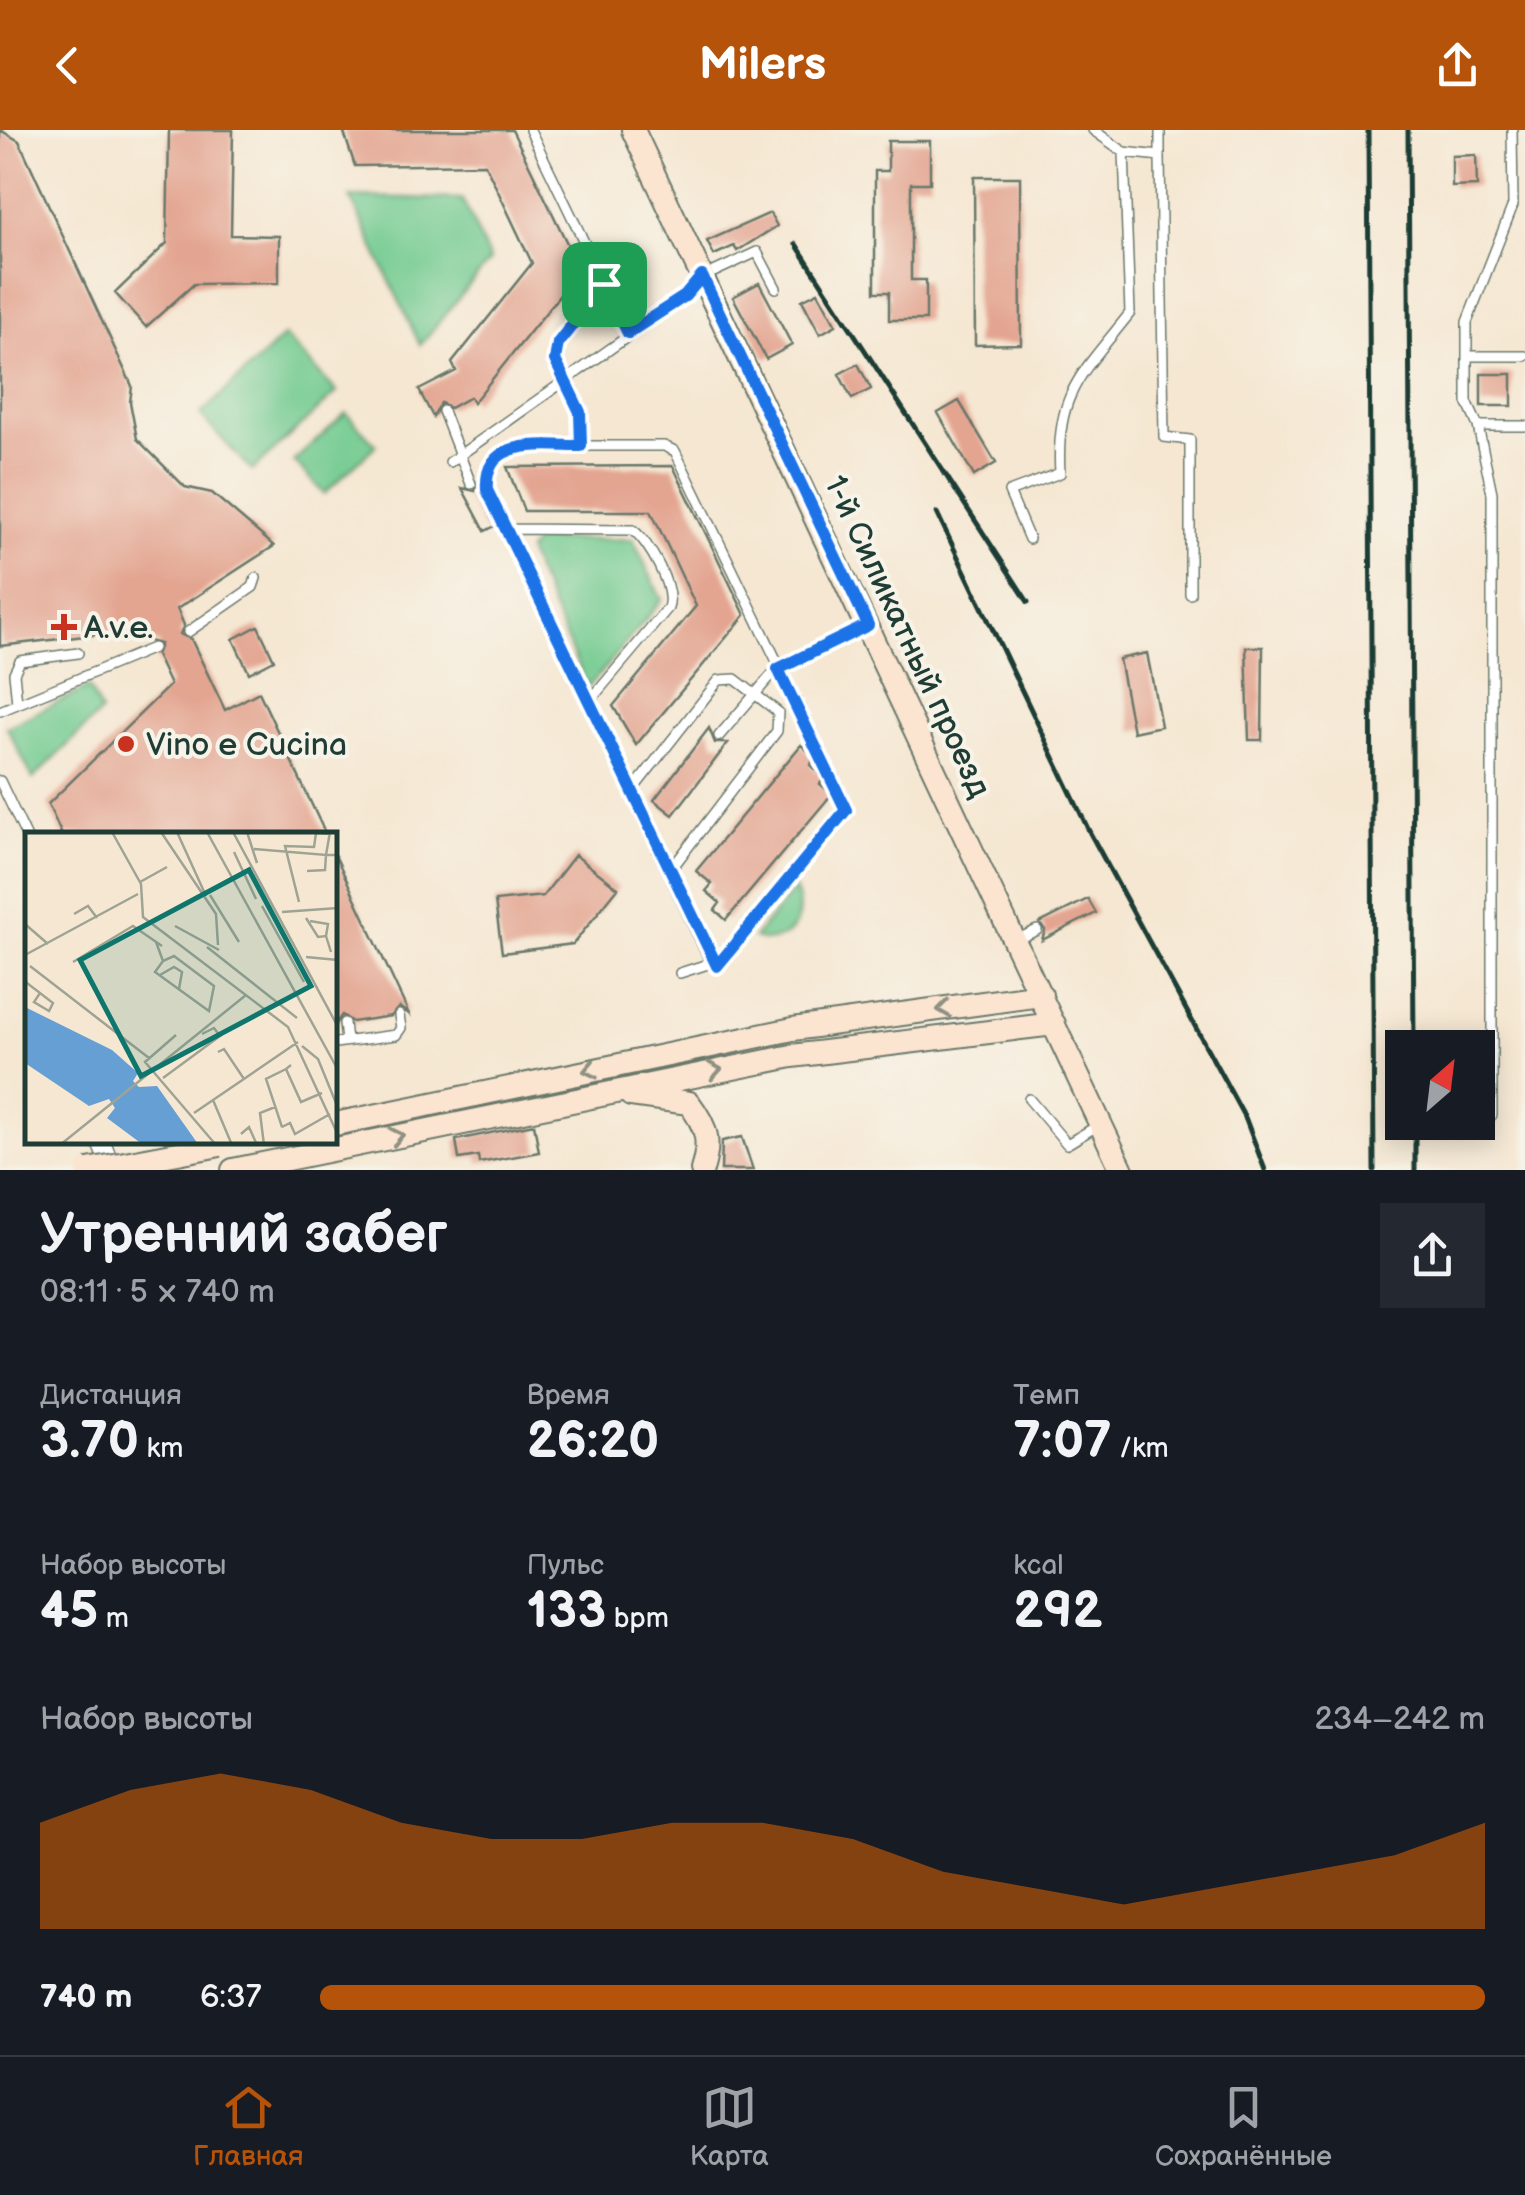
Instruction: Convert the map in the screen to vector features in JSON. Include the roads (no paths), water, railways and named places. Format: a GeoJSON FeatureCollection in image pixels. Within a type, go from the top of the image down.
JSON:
{"type":"FeatureCollection","features":[{"type":"Feature","properties":{"kind":"street","name":"1-й Силикатный проезд"},"geometry":{"type":"LineString","coordinates":[[633,130],[868,625],[1027,935],[1041,995],[1122,1170]]}},
{"type":"Feature","properties":{"kind":"street"},"geometry":{"type":"LineString","coordinates":[[338,1123],[794,1029],[1041,995]]}},
{"type":"Feature","properties":{"kind":"street"},"geometry":{"type":"LineString","coordinates":[[233,1170],[792,1056],[1054,1024]]}},
{"type":"Feature","properties":{"kind":"street"},"geometry":{"type":"LineString","coordinates":[[572,1099],[640,1095],[689,1103],[705,1124],[709,1148],[702,1170]]}},
{"type":"Feature","properties":{"kind":"street"},"geometry":{"type":"LineString","coordinates":[[103,1145],[112,1170]]}},
{"type":"Feature","properties":{"kind":"street"},"geometry":{"type":"LineString","coordinates":[[88,1170],[222,1145]]}},
{"type":"Feature","properties":{"kind":"lane"},"geometry":{"type":"LineString","coordinates":[[530,130],[628,333]]}},
{"type":"Feature","properties":{"kind":"lane"},"geometry":{"type":"LineString","coordinates":[[1092,130],[1124,152],[1160,156]]}},
{"type":"Feature","properties":{"kind":"lane"},"geometry":{"type":"LineString","coordinates":[[1160,130],[1164,437],[1190,440],[1190,594]]}},
{"type":"Feature","properties":{"kind":"lane"},"geometry":{"type":"LineString","coordinates":[[1492,1030],[1492,493],[1478,426],[1467,402],[1466,322],[1513,205],[1512,130]]}},
{"type":"Feature","properties":{"kind":"lane"},"geometry":{"type":"LineString","coordinates":[[1030,539],[1009,492],[1060,473],[1057,430],[1068,392],[1130,313],[1124,152]]}},
{"type":"Feature","properties":{"kind":"lane"},"geometry":{"type":"LineString","coordinates":[[450,462],[685,296],[702,276],[757,252],[776,288]]}},
{"type":"Feature","properties":{"kind":"lane"},"geometry":{"type":"LineString","coordinates":[[581,446],[580,412],[555,360],[558,343],[604,284]]}},
{"type":"Feature","properties":{"kind":"lane"},"geometry":{"type":"LineString","coordinates":[[1467,356],[1525,356]]}},
{"type":"Feature","properties":{"kind":"lane"},"geometry":{"type":"LineString","coordinates":[[443,412],[470,484]]}},
{"type":"Feature","properties":{"kind":"lane"},"geometry":{"type":"LineString","coordinates":[[1478,426],[1525,426]]}},
{"type":"Feature","properties":{"kind":"lane"},"geometry":{"type":"LineString","coordinates":[[680,973],[711,962],[722,964],[846,810],[675,451],[664,446],[520,446],[493,460],[486,477],[487,490],[711,962]]}},
{"type":"Feature","properties":{"kind":"lane"},"geometry":{"type":"LineString","coordinates":[[506,529],[633,530],[645,542],[670,592],[668,608],[588,703]]}},
{"type":"Feature","properties":{"kind":"lane"},"geometry":{"type":"LineString","coordinates":[[188,632],[253,587],[256,578]]}},
{"type":"Feature","properties":{"kind":"lane"},"geometry":{"type":"LineString","coordinates":[[719,736],[752,693],[778,669],[868,625]]}},
{"type":"Feature","properties":{"kind":"lane"},"geometry":{"type":"LineString","coordinates":[[0,711],[153,648]]}},
{"type":"Feature","properties":{"kind":"lane"},"geometry":{"type":"LineString","coordinates":[[17,704],[14,673],[20,662],[78,653]]}},
{"type":"Feature","properties":{"kind":"lane"},"geometry":{"type":"LineString","coordinates":[[630,792],[719,680],[735,679],[778,712],[781,725],[668,872]]}},
{"type":"Feature","properties":{"kind":"lane"},"geometry":{"type":"LineString","coordinates":[[0,781],[25,834]]}},
{"type":"Feature","properties":{"kind":"lane"},"geometry":{"type":"LineString","coordinates":[[344,1023],[341,1042],[396,1036],[401,1028],[399,1015]]}},
{"type":"Feature","properties":{"kind":"lane"},"geometry":{"type":"LineString","coordinates":[[1029,1099],[1068,1144],[1100,1125]]}},
{"type":"Feature","properties":{"kind":"railway"},"geometry":{"type":"LineString","coordinates":[[1368,130],[1374,1170]]}},
{"type":"Feature","properties":{"kind":"railway"},"geometry":{"type":"LineString","coordinates":[[1408,130],[1414,1030]]}},
{"type":"Feature","properties":{"kind":"railway"},"geometry":{"type":"LineString","coordinates":[[796,244],[1028,602]]}},
{"type":"Feature","properties":{"kind":"railway"},"geometry":{"type":"LineString","coordinates":[[937,513],[1090,833],[1246,1120],[1265,1170]]}},
{"type":"Feature","properties":{"kind":"railway"},"geometry":{"type":"LineString","coordinates":[[1415,1140],[1415,1170]]}},
{"type":"Feature","properties":{"kind":"place","name":"A.v.e."},"geometry":{"type":"Point","coordinates":[64,627]}},
{"type":"Feature","properties":{"kind":"place","name":"Vino e Cucina"},"geometry":{"type":"Point","coordinates":[126,744]}}]}
